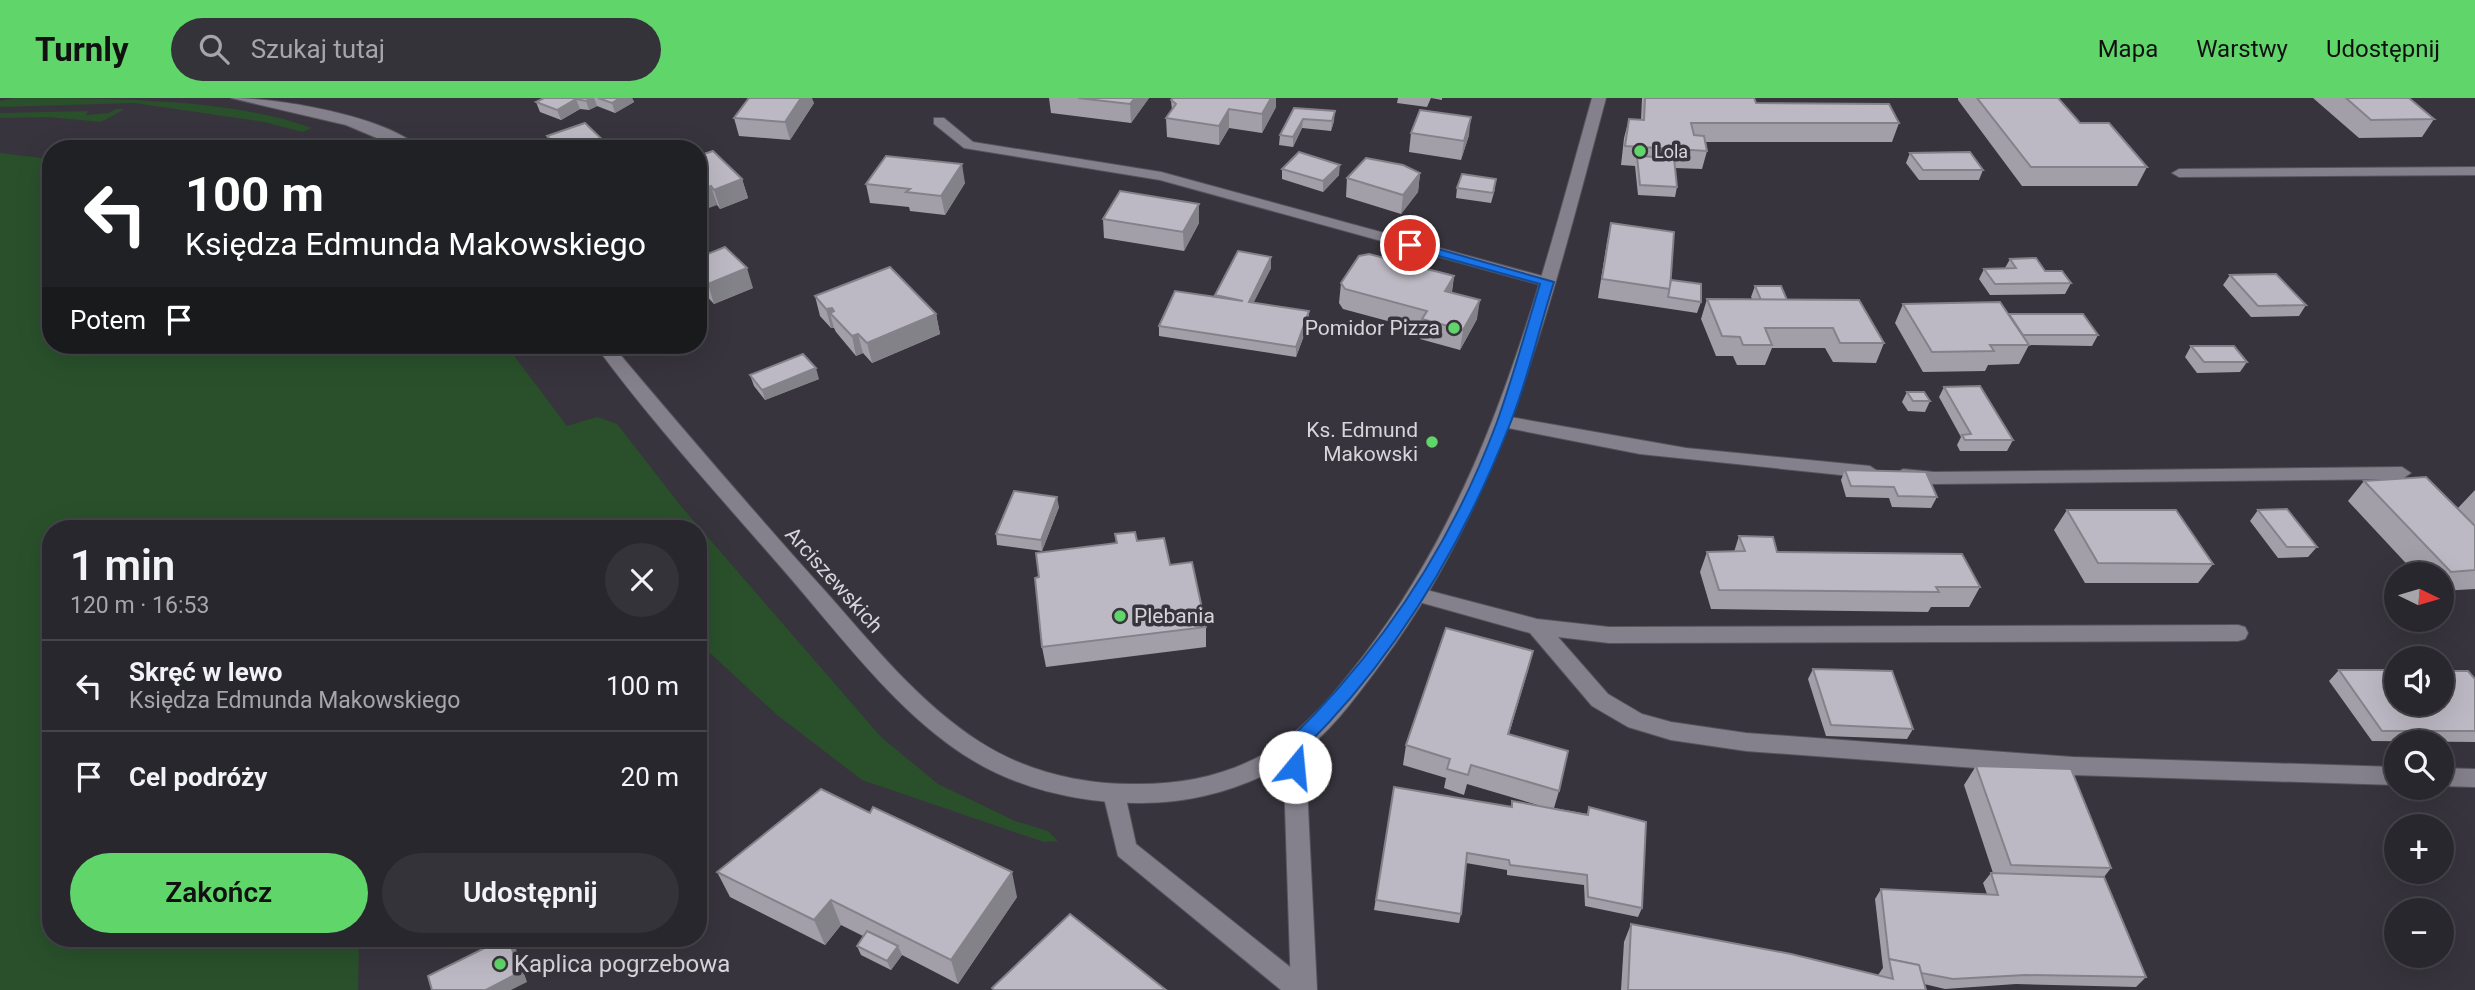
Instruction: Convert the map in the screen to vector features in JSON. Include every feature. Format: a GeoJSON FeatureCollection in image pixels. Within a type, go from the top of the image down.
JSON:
{"type":"FeatureCollection","features":[{"type":"Feature","properties":{"kind":"street"},"geometry":{"type":"LineString","coordinates":[[238,98],[310,111],[368,128],[394,140]]}},
{"type":"Feature","properties":{"kind":"street","name":"Arciszewskich"},"geometry":{"type":"LineString","coordinates":[[610,354],[719,486],[865,649],[923,708],[973,749],[1037,779],[1075,790],[1114,794],[1178,793],[1229,780],[1259,767],[1294,746],[1329,712],[1376,658],[1419,595],[1457,530],[1504,422],[1599,98]]}},
{"type":"Feature","properties":{"kind":"street"},"geometry":{"type":"LineString","coordinates":[[939,121],[969,145],[1161,176],[1547,282]]}},
{"type":"Feature","properties":{"kind":"street"},"geometry":{"type":"LineString","coordinates":[[2179,173],[2475,170]]}},
{"type":"Feature","properties":{"kind":"street"},"geometry":{"type":"LineString","coordinates":[[1504,422],[1562,435],[1695,455],[1934,478],[2402,473]]}},
{"type":"Feature","properties":{"kind":"street"},"geometry":{"type":"LineString","coordinates":[[1419,595],[1537,627],[1609,635],[2238,633]]}},
{"type":"Feature","properties":{"kind":"street"},"geometry":{"type":"LineString","coordinates":[[1537,627],[1600,699],[1636,721],[1671,731],[1746,742],[2073,766],[2384,776]]}},
{"type":"Feature","properties":{"kind":"street"},"geometry":{"type":"LineString","coordinates":[[1294,746],[1302,990]]}},
{"type":"Feature","properties":{"kind":"street"},"geometry":{"type":"LineString","coordinates":[[2454,777],[2475,778]]}},
{"type":"Feature","properties":{"kind":"street"},"geometry":{"type":"LineString","coordinates":[[1114,794],[1126,849],[1302,990]]}},
{"type":"Feature","properties":{"kind":"green space"},"geometry":{"type":"Polygon","coordinates":[[[15,98],[87,98],[206,105],[280,118],[312,128],[302,132],[264,122],[134,103],[0,107],[0,101],[15,98]]]}},
{"type":"Feature","properties":{"kind":"green space"},"geometry":{"type":"Polygon","coordinates":[[[116,109],[125,109],[101,122],[49,117],[0,118],[0,113],[88,111],[86,115],[109,113],[116,109]]]}},
{"type":"Feature","properties":{"kind":"green space"},"geometry":{"type":"Polygon","coordinates":[[[0,153],[42,158],[42,354],[513,354],[567,426],[597,417],[617,424],[693,520],[42,520],[42,947],[359,947],[358,990],[0,990],[0,153]]]}},
{"type":"Feature","properties":{"kind":"green space"},"geometry":{"type":"Polygon","coordinates":[[[707,536],[881,737],[938,784],[1015,821],[1048,831],[1058,841],[1044,842],[862,780],[776,714],[710,653],[707,654],[707,536]]]}},
{"type":"Feature","properties":{"kind":"building"},"geometry":{"type":"Polygon","coordinates":[[[544,98],[590,98],[586,101],[576,99],[557,110],[536,102],[544,98]]]}},
{"type":"Feature","properties":{"kind":"building"},"geometry":{"type":"Polygon","coordinates":[[[598,98],[620,98],[612,103],[598,98]]]}},
{"type":"Feature","properties":{"kind":"building"},"geometry":{"type":"Polygon","coordinates":[[[749,98],[801,98],[785,122],[734,118],[749,98]]]}},
{"type":"Feature","properties":{"kind":"building"},"geometry":{"type":"Polygon","coordinates":[[[1078,98],[1135,98],[1130,104],[1078,98]]]}},
{"type":"Feature","properties":{"kind":"building"},"geometry":{"type":"Polygon","coordinates":[[[1271,98],[1262,114],[1229,109],[1219,126],[1166,118],[1176,104],[1171,100],[1271,98]]]}},
{"type":"Feature","properties":{"kind":"building"},"geometry":{"type":"Polygon","coordinates":[[[1645,98],[1754,98],[1756,103],[1889,104],[1899,123],[1691,123],[1694,135],[1704,136],[1707,151],[1625,146],[1629,119],[1644,120],[1645,98]]]}},
{"type":"Feature","properties":{"kind":"building"},"geometry":{"type":"Polygon","coordinates":[[[1977,98],[2058,98],[2080,123],[2109,123],[2147,167],[2031,167],[1977,98]]]}},
{"type":"Feature","properties":{"kind":"building"},"geometry":{"type":"Polygon","coordinates":[[[2346,98],[2409,98],[2434,119],[2371,120],[2346,98]]]}},
{"type":"Feature","properties":{"kind":"building"},"geometry":{"type":"Polygon","coordinates":[[[1294,108],[1335,111],[1332,121],[1303,119],[1293,137],[1280,135],[1294,108]]]}},
{"type":"Feature","properties":{"kind":"building"},"geometry":{"type":"Polygon","coordinates":[[[1420,110],[1471,117],[1464,141],[1411,133],[1420,110]]]}},
{"type":"Feature","properties":{"kind":"building"},"geometry":{"type":"Polygon","coordinates":[[[585,123],[603,140],[551,140],[547,136],[585,123]]]}},
{"type":"Feature","properties":{"kind":"building"},"geometry":{"type":"Polygon","coordinates":[[[713,151],[742,179],[714,190],[711,186],[707,188],[707,153],[713,151]]]}},
{"type":"Feature","properties":{"kind":"building"},"geometry":{"type":"Polygon","coordinates":[[[1299,152],[1340,165],[1323,181],[1282,169],[1299,152]]]}},
{"type":"Feature","properties":{"kind":"building"},"geometry":{"type":"Polygon","coordinates":[[[1970,152],[1983,170],[1923,170],[1910,153],[1970,152]]]}},
{"type":"Feature","properties":{"kind":"building"},"geometry":{"type":"Polygon","coordinates":[[[886,156],[962,164],[941,196],[866,184],[886,156]]]}},
{"type":"Feature","properties":{"kind":"building"},"geometry":{"type":"Polygon","coordinates":[[[1637,156],[1674,158],[1677,187],[1640,185],[1637,156]]]}},
{"type":"Feature","properties":{"kind":"building"},"geometry":{"type":"Polygon","coordinates":[[[1366,158],[1403,165],[1420,173],[1403,195],[1347,178],[1366,158]]]}},
{"type":"Feature","properties":{"kind":"building"},"geometry":{"type":"Polygon","coordinates":[[[1462,174],[1496,179],[1493,193],[1457,188],[1462,174]]]}},
{"type":"Feature","properties":{"kind":"building"},"geometry":{"type":"Polygon","coordinates":[[[1120,191],[1199,204],[1183,232],[1103,219],[1120,191]]]}},
{"type":"Feature","properties":{"kind":"building"},"geometry":{"type":"Polygon","coordinates":[[[1611,223],[1674,232],[1670,289],[1602,279],[1611,223]]]}},
{"type":"Feature","properties":{"kind":"building"},"geometry":{"type":"Polygon","coordinates":[[[725,247],[747,268],[708,284],[707,254],[725,247]]]}},
{"type":"Feature","properties":{"kind":"building"},"geometry":{"type":"Polygon","coordinates":[[[1238,251],[1271,257],[1249,302],[1309,311],[1296,347],[1159,326],[1175,291],[1243,301],[1215,295],[1238,251]]]}},
{"type":"Feature","properties":{"kind":"building"},"geometry":{"type":"Polygon","coordinates":[[[1369,254],[1454,276],[1445,291],[1480,300],[1463,330],[1422,319],[1427,311],[1345,289],[1341,283],[1359,256],[1369,254]]]}},
{"type":"Feature","properties":{"kind":"building"},"geometry":{"type":"Polygon","coordinates":[[[2036,258],[2045,271],[2062,271],[2071,283],[1995,284],[1984,269],[2016,268],[2010,259],[2036,258]]]}},
{"type":"Feature","properties":{"kind":"building"},"geometry":{"type":"Polygon","coordinates":[[[890,267],[936,314],[867,343],[858,334],[852,336],[830,313],[834,311],[832,308],[826,309],[815,296],[890,267]]]}},
{"type":"Feature","properties":{"kind":"building"},"geometry":{"type":"Polygon","coordinates":[[[2276,274],[2306,305],[2258,306],[2230,275],[2276,274]]]}},
{"type":"Feature","properties":{"kind":"building"},"geometry":{"type":"Polygon","coordinates":[[[1671,280],[1701,284],[1701,302],[1668,297],[1671,280]]]}},
{"type":"Feature","properties":{"kind":"building"},"geometry":{"type":"Polygon","coordinates":[[[1755,286],[1781,286],[1787,300],[1761,300],[1755,286]]]}},
{"type":"Feature","properties":{"kind":"building"},"geometry":{"type":"Polygon","coordinates":[[[1707,299],[1859,300],[1884,343],[1840,343],[1833,328],[1765,328],[1772,345],[1743,345],[1740,337],[1722,336],[1707,299]]]}},
{"type":"Feature","properties":{"kind":"building"},"geometry":{"type":"Polygon","coordinates":[[[2000,302],[2029,345],[1990,345],[1994,351],[1932,352],[1903,304],[2000,302]]]}},
{"type":"Feature","properties":{"kind":"building"},"geometry":{"type":"Polygon","coordinates":[[[2009,314],[2083,314],[2098,335],[2023,335],[2009,314]]]}},
{"type":"Feature","properties":{"kind":"building"},"geometry":{"type":"Polygon","coordinates":[[[2191,346],[2234,346],[2247,362],[2204,362],[2191,346]]]}},
{"type":"Feature","properties":{"kind":"building"},"geometry":{"type":"Polygon","coordinates":[[[803,354],[816,368],[762,390],[750,375],[803,354]]]}},
{"type":"Feature","properties":{"kind":"building"},"geometry":{"type":"Polygon","coordinates":[[[1980,386],[2013,440],[1965,440],[1962,435],[1971,434],[1944,387],[1980,386]]]}},
{"type":"Feature","properties":{"kind":"building"},"geometry":{"type":"Polygon","coordinates":[[[1907,392],[1924,392],[1930,401],[1913,401],[1907,392]]]}},
{"type":"Feature","properties":{"kind":"building"},"geometry":{"type":"Polygon","coordinates":[[[1845,470],[1926,472],[1937,497],[1898,496],[1894,487],[1851,486],[1845,470]]]}},
{"type":"Feature","properties":{"kind":"building"},"geometry":{"type":"Polygon","coordinates":[[[2426,477],[2475,526],[2475,570],[2454,572],[2454,562],[2441,562],[2364,481],[2426,477]]]}},
{"type":"Feature","properties":{"kind":"building"},"geometry":{"type":"Polygon","coordinates":[[[1014,491],[1057,497],[1041,540],[996,534],[1014,491]]]}},
{"type":"Feature","properties":{"kind":"building"},"geometry":{"type":"Polygon","coordinates":[[[2287,509],[2317,547],[2287,547],[2258,510],[2287,509]]]}},
{"type":"Feature","properties":{"kind":"building"},"geometry":{"type":"Polygon","coordinates":[[[2067,510],[2176,510],[2213,564],[2098,563],[2067,510]]]}},
{"type":"Feature","properties":{"kind":"building","name":"Plebania"},"geometry":{"type":"Polygon","coordinates":[[[1135,532],[1137,541],[1164,538],[1170,565],[1192,562],[1206,627],[1042,647],[1035,578],[1039,577],[1036,553],[1117,543],[1115,534],[1135,532]]]}},
{"type":"Feature","properties":{"kind":"building"},"geometry":{"type":"Polygon","coordinates":[[[1739,536],[1773,537],[1777,552],[1962,554],[1980,587],[1936,587],[1939,592],[1719,590],[1707,552],[1745,551],[1739,536]]]}},
{"type":"Feature","properties":{"kind":"building"},"geometry":{"type":"Polygon","coordinates":[[[1446,628],[1533,651],[1508,734],[1568,751],[1559,791],[1471,765],[1468,775],[1447,769],[1450,759],[1406,745],[1446,628]]]}},
{"type":"Feature","properties":{"kind":"building"},"geometry":{"type":"Polygon","coordinates":[[[1813,669],[1892,671],[1913,729],[1831,725],[1813,669]]]}},
{"type":"Feature","properties":{"kind":"building"},"geometry":{"type":"Polygon","coordinates":[[[2339,670],[2384,670],[2384,716],[2454,716],[2454,671],[2468,671],[2475,679],[2475,731],[2382,731],[2339,670]]]}},
{"type":"Feature","properties":{"kind":"building"},"geometry":{"type":"Polygon","coordinates":[[[1976,766],[2071,769],[2111,868],[2011,865],[1976,766]]]}},
{"type":"Feature","properties":{"kind":"building"},"geometry":{"type":"Polygon","coordinates":[[[1394,787],[1512,807],[1512,801],[1588,815],[1589,807],[1646,822],[1642,908],[1588,897],[1587,875],[1510,865],[1509,860],[1467,853],[1461,914],[1376,900],[1394,787]]]}},
{"type":"Feature","properties":{"kind":"building"},"geometry":{"type":"Polygon","coordinates":[[[821,789],[870,813],[873,807],[1012,872],[951,960],[831,900],[814,920],[717,872],[821,789]]]}},
{"type":"Feature","properties":{"kind":"building"},"geometry":{"type":"Polygon","coordinates":[[[1991,873],[2104,877],[2146,977],[2025,975],[1953,979],[1921,973],[1919,965],[1889,959],[1881,889],[1998,895],[1991,873]]]}},
{"type":"Feature","properties":{"kind":"building"},"geometry":{"type":"Polygon","coordinates":[[[1070,914],[1166,990],[992,988],[1070,914]]]}},
{"type":"Feature","properties":{"kind":"building"},"geometry":{"type":"Polygon","coordinates":[[[1631,924],[1791,954],[1893,979],[1889,959],[1919,965],[1926,990],[1628,990],[1631,924]]]}},
{"type":"Feature","properties":{"kind":"building"},"geometry":{"type":"Polygon","coordinates":[[[867,931],[898,946],[887,961],[857,946],[867,931]]]}},
{"type":"Feature","properties":{"kind":"building","name":"Kaplica pogrzebowa"},"geometry":{"type":"Polygon","coordinates":[[[487,947],[511,947],[520,972],[486,990],[432,990],[428,976],[487,947]]]}},
{"type":"Feature","properties":{"kind":"place","name":"Lola"},"geometry":{"type":"Point","coordinates":[1640,151]}},
{"type":"Feature","properties":{"kind":"place","name":"Pomidor Pizza"},"geometry":{"type":"Point","coordinates":[1454,328]}},
{"type":"Feature","properties":{"kind":"place","name":"Ks. Edmund Makowski"},"geometry":{"type":"Point","coordinates":[1432,442]}},
{"type":"Feature","properties":{"kind":"place","name":"Plebania"},"geometry":{"type":"Point","coordinates":[1120,616]}},
{"type":"Feature","properties":{"kind":"place","name":"Kaplica pogrzebowa"},"geometry":{"type":"Point","coordinates":[500,964]}},
{"type":"Feature","properties":{"kind":"route"},"geometry":{"type":"LineString","coordinates":[[1295,767],[1294,746],[1329,712],[1376,658],[1419,595],[1457,530],[1504,422],[1547,282],[1410,245]]}}]}
